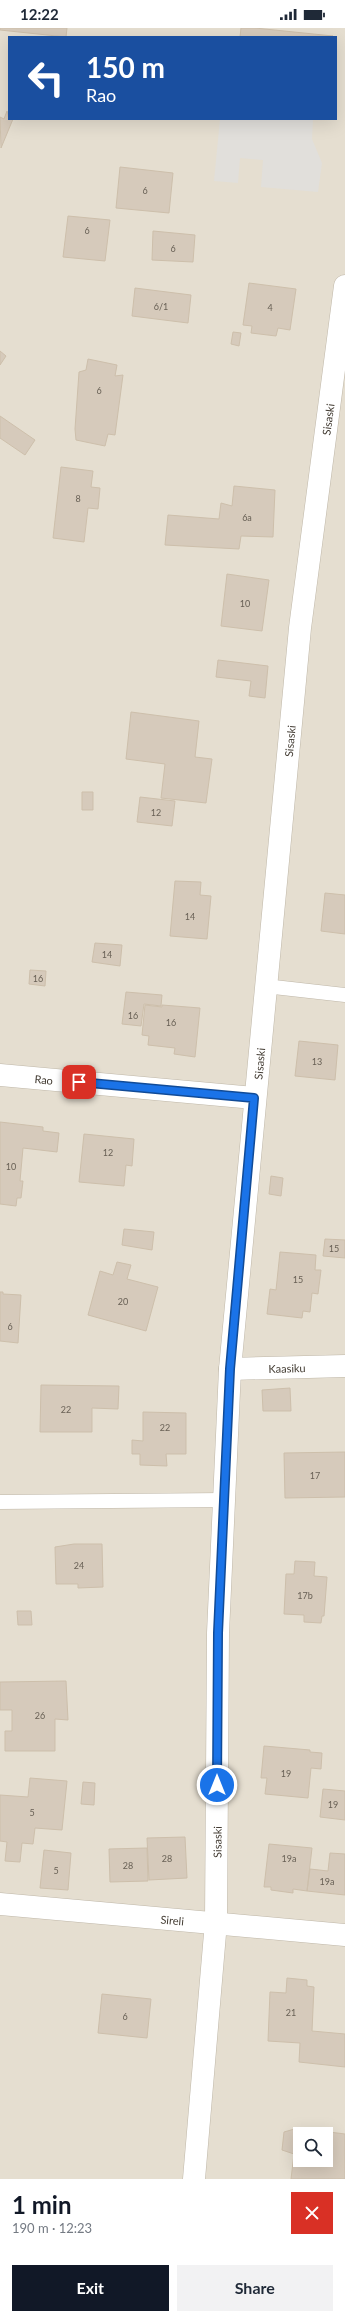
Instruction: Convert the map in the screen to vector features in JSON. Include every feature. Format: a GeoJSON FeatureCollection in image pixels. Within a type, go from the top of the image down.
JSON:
{"type":"FeatureCollection","features":[{"type":"Feature","properties":{"kind":"street","name":"Sisaski"},"geometry":{"type":"LineString","coordinates":[[194,2179],[216,1922],[218,1633],[230,1369],[254,1098],[300,628],[345,286]]}},
{"type":"Feature","properties":{"kind":"street","name":"Rao"},"geometry":{"type":"LineString","coordinates":[[0,1075],[254,1098]]}},
{"type":"Feature","properties":{"kind":"street","name":"Kaasiku"},"geometry":{"type":"LineString","coordinates":[[230,1369],[345,1366]]}},
{"type":"Feature","properties":{"kind":"street","name":"Sireli"},"geometry":{"type":"LineString","coordinates":[[0,1904],[216,1922],[345,1935]]}},
{"type":"Feature","properties":{"kind":"lane"},"geometry":{"type":"LineString","coordinates":[[265,986],[345,995]]}},
{"type":"Feature","properties":{"kind":"lane"},"geometry":{"type":"LineString","coordinates":[[0,1502],[224,1500]]}},
{"type":"Feature","properties":{"kind":"shaded area"},"geometry":{"type":"Polygon","coordinates":[[[0,28],[345,28],[345,2179],[0,2179],[0,28]]]}},
{"type":"Feature","properties":{"kind":"shaded area"},"geometry":{"type":"Polygon","coordinates":[[[220,120],[313,120],[312,139],[322,163],[318,192],[261,187],[263,160],[240,158],[238,183],[214,181],[220,120]]]}},
{"type":"Feature","properties":{"kind":"building"},"geometry":{"type":"Polygon","coordinates":[[[0,28],[67,28],[66,36],[0,30],[0,28]]]}},
{"type":"Feature","properties":{"kind":"building"},"geometry":{"type":"Polygon","coordinates":[[[241,28],[255,28],[333,36],[240,36],[241,28]]]}},
{"type":"Feature","properties":{"kind":"building"},"geometry":{"type":"Polygon","coordinates":[[[7,111],[8,120],[13,120],[1,148],[0,117],[4,119],[7,111]]]}},
{"type":"Feature","properties":{"kind":"building"},"geometry":{"type":"Polygon","coordinates":[[[120,167],[173,173],[169,213],[116,208],[120,167]]]}},
{"type":"Feature","properties":{"kind":"building"},"geometry":{"type":"Polygon","coordinates":[[[68,216],[110,220],[105,261],[63,257],[68,216]]]}},
{"type":"Feature","properties":{"kind":"building"},"geometry":{"type":"Polygon","coordinates":[[[153,231],[195,235],[193,262],[152,260],[153,231]]]}},
{"type":"Feature","properties":{"kind":"building"},"geometry":{"type":"Polygon","coordinates":[[[249,283],[296,289],[290,330],[278,328],[276,336],[251,333],[252,326],[243,325],[249,283]]]}},
{"type":"Feature","properties":{"kind":"building"},"geometry":{"type":"Polygon","coordinates":[[[135,288],[191,295],[188,323],[132,316],[135,288]]]}},
{"type":"Feature","properties":{"kind":"building"},"geometry":{"type":"Polygon","coordinates":[[[233,332],[241,333],[239,346],[231,344],[233,332]]]}},
{"type":"Feature","properties":{"kind":"building"},"geometry":{"type":"Polygon","coordinates":[[[0,351],[6,356],[0,365],[0,351]]]}},
{"type":"Feature","properties":{"kind":"building"},"geometry":{"type":"Polygon","coordinates":[[[88,359],[117,365],[115,376],[123,375],[115,435],[108,434],[105,446],[76,440],[75,429],[79,372],[86,370],[88,359]]]}},
{"type":"Feature","properties":{"kind":"building"},"geometry":{"type":"Polygon","coordinates":[[[0,416],[35,440],[25,455],[0,438],[0,416]]]}},
{"type":"Feature","properties":{"kind":"building"},"geometry":{"type":"Polygon","coordinates":[[[61,467],[93,471],[91,487],[100,488],[98,509],[88,508],[84,542],[53,538],[61,467]]]}},
{"type":"Feature","properties":{"kind":"building"},"geometry":{"type":"Polygon","coordinates":[[[234,486],[275,490],[273,537],[241,536],[239,549],[165,545],[168,515],[219,519],[221,503],[232,506],[234,486]]]}},
{"type":"Feature","properties":{"kind":"building"},"geometry":{"type":"Polygon","coordinates":[[[227,574],[269,580],[262,631],[221,626],[227,574]]]}},
{"type":"Feature","properties":{"kind":"building"},"geometry":{"type":"Polygon","coordinates":[[[218,660],[268,666],[265,698],[249,696],[251,681],[216,677],[218,660]]]}},
{"type":"Feature","properties":{"kind":"building"},"geometry":{"type":"Polygon","coordinates":[[[131,712],[199,721],[195,757],[212,759],[206,803],[161,798],[165,764],[126,759],[131,712]]]}},
{"type":"Feature","properties":{"kind":"building"},"geometry":{"type":"Polygon","coordinates":[[[82,792],[93,792],[93,810],[82,810],[82,792]]]}},
{"type":"Feature","properties":{"kind":"building"},"geometry":{"type":"Polygon","coordinates":[[[140,797],[175,801],[172,826],[137,822],[140,797]]]}},
{"type":"Feature","properties":{"kind":"building"},"geometry":{"type":"Polygon","coordinates":[[[175,881],[201,882],[200,895],[211,896],[207,939],[170,936],[175,881]]]}},
{"type":"Feature","properties":{"kind":"building"},"geometry":{"type":"Polygon","coordinates":[[[325,893],[345,895],[345,934],[321,931],[325,893]]]}},
{"type":"Feature","properties":{"kind":"building"},"geometry":{"type":"Polygon","coordinates":[[[95,943],[122,945],[120,966],[92,962],[95,943]]]}},
{"type":"Feature","properties":{"kind":"building"},"geometry":{"type":"Polygon","coordinates":[[[30,970],[46,971],[45,986],[29,984],[30,970]]]}},
{"type":"Feature","properties":{"kind":"building"},"geometry":{"type":"Polygon","coordinates":[[[126,992],[162,995],[161,1006],[144,1004],[141,1026],[122,1024],[126,992]]]}},
{"type":"Feature","properties":{"kind":"building"},"geometry":{"type":"Polygon","coordinates":[[[145,1005],[200,1008],[195,1057],[174,1054],[175,1048],[148,1045],[149,1036],[142,1035],[145,1005]]]}},
{"type":"Feature","properties":{"kind":"building"},"geometry":{"type":"Polygon","coordinates":[[[299,1041],[338,1045],[335,1080],[295,1076],[299,1041]]]}},
{"type":"Feature","properties":{"kind":"building"},"geometry":{"type":"Polygon","coordinates":[[[0,1122],[43,1127],[43,1131],[59,1133],[57,1152],[23,1148],[20,1181],[23,1181],[21,1198],[17,1198],[16,1206],[0,1204],[0,1122]]]}},
{"type":"Feature","properties":{"kind":"building"},"geometry":{"type":"Polygon","coordinates":[[[84,1134],[134,1139],[132,1166],[126,1165],[124,1186],[79,1182],[84,1134]]]}},
{"type":"Feature","properties":{"kind":"building"},"geometry":{"type":"Polygon","coordinates":[[[271,1176],[283,1178],[281,1196],[269,1194],[271,1176]]]}},
{"type":"Feature","properties":{"kind":"building"},"geometry":{"type":"Polygon","coordinates":[[[124,1229],[154,1232],[152,1250],[122,1245],[124,1229]]]}},
{"type":"Feature","properties":{"kind":"building"},"geometry":{"type":"Polygon","coordinates":[[[325,1239],[345,1240],[345,1258],[323,1256],[325,1239]]]}},
{"type":"Feature","properties":{"kind":"building"},"geometry":{"type":"Polygon","coordinates":[[[280,1252],[316,1255],[315,1270],[321,1270],[318,1294],[312,1293],[310,1312],[303,1311],[302,1318],[267,1314],[270,1289],[276,1290],[280,1252]]]}},
{"type":"Feature","properties":{"kind":"building"},"geometry":{"type":"Polygon","coordinates":[[[117,1262],[131,1265],[127,1279],[158,1287],[146,1331],[88,1315],[100,1271],[113,1275],[117,1262]]]}},
{"type":"Feature","properties":{"kind":"building"},"geometry":{"type":"Polygon","coordinates":[[[0,1292],[3,1292],[3,1294],[21,1295],[18,1343],[0,1341],[0,1292]]]}},
{"type":"Feature","properties":{"kind":"building"},"geometry":{"type":"Polygon","coordinates":[[[41,1385],[119,1386],[118,1409],[92,1408],[92,1432],[40,1432],[41,1385]]]}},
{"type":"Feature","properties":{"kind":"building"},"geometry":{"type":"Polygon","coordinates":[[[290,1388],[291,1411],[263,1411],[262,1390],[290,1388]]]}},
{"type":"Feature","properties":{"kind":"building"},"geometry":{"type":"Polygon","coordinates":[[[143,1412],[186,1413],[186,1454],[166,1454],[167,1466],[140,1465],[140,1454],[132,1454],[132,1440],[143,1441],[143,1412]]]}},
{"type":"Feature","properties":{"kind":"building"},"geometry":{"type":"Polygon","coordinates":[[[345,1452],[345,1497],[285,1498],[284,1453],[345,1452]]]}},
{"type":"Feature","properties":{"kind":"building"},"geometry":{"type":"Polygon","coordinates":[[[74,1544],[102,1544],[103,1587],[78,1588],[78,1584],[56,1584],[55,1547],[74,1544]]]}},
{"type":"Feature","properties":{"kind":"building"},"geometry":{"type":"Polygon","coordinates":[[[295,1561],[315,1562],[314,1576],[327,1577],[324,1616],[322,1616],[321,1623],[304,1622],[304,1615],[284,1614],[286,1574],[294,1574],[295,1561]]]}},
{"type":"Feature","properties":{"kind":"building"},"geometry":{"type":"Polygon","coordinates":[[[17,1611],[31,1611],[32,1625],[18,1625],[17,1611]]]}},
{"type":"Feature","properties":{"kind":"building"},"geometry":{"type":"Polygon","coordinates":[[[66,1681],[68,1720],[55,1719],[55,1751],[5,1751],[5,1731],[12,1731],[12,1710],[0,1710],[0,1682],[66,1681]]]}},
{"type":"Feature","properties":{"kind":"building"},"geometry":{"type":"Polygon","coordinates":[[[264,1746],[310,1750],[310,1752],[322,1753],[321,1769],[311,1768],[308,1798],[265,1794],[267,1778],[261,1778],[264,1746]]]}},
{"type":"Feature","properties":{"kind":"building"},"geometry":{"type":"Polygon","coordinates":[[[30,1778],[67,1781],[62,1830],[35,1828],[33,1844],[22,1843],[20,1862],[5,1861],[7,1842],[0,1841],[0,1795],[28,1797],[30,1778]]]}},
{"type":"Feature","properties":{"kind":"building"},"geometry":{"type":"Polygon","coordinates":[[[83,1782],[95,1783],[94,1805],[81,1804],[83,1782]]]}},
{"type":"Feature","properties":{"kind":"building"},"geometry":{"type":"Polygon","coordinates":[[[323,1789],[345,1791],[345,1820],[320,1817],[323,1789]]]}},
{"type":"Feature","properties":{"kind":"building"},"geometry":{"type":"Polygon","coordinates":[[[185,1837],[187,1878],[149,1880],[147,1838],[185,1837]]]}},
{"type":"Feature","properties":{"kind":"building"},"geometry":{"type":"Polygon","coordinates":[[[269,1844],[312,1848],[307,1891],[293,1889],[293,1893],[271,1890],[271,1887],[264,1887],[269,1844]]]}},
{"type":"Feature","properties":{"kind":"building"},"geometry":{"type":"Polygon","coordinates":[[[147,1848],[148,1881],[110,1882],[109,1849],[147,1848]]]}},
{"type":"Feature","properties":{"kind":"building"},"geometry":{"type":"Polygon","coordinates":[[[44,1850],[71,1853],[68,1890],[40,1888],[44,1850]]]}},
{"type":"Feature","properties":{"kind":"building"},"geometry":{"type":"Polygon","coordinates":[[[330,1853],[345,1854],[345,1895],[307,1891],[310,1869],[328,1871],[330,1853]]]}},
{"type":"Feature","properties":{"kind":"building"},"geometry":{"type":"Polygon","coordinates":[[[287,1978],[307,1980],[307,1986],[314,1987],[312,2031],[345,2034],[345,2067],[299,2062],[300,2043],[268,2041],[270,1992],[286,1993],[287,1978]]]}},
{"type":"Feature","properties":{"kind":"building"},"geometry":{"type":"Polygon","coordinates":[[[102,1994],[151,1999],[147,2038],[98,2033],[102,1994]]]}},
{"type":"Feature","properties":{"kind":"building"},"geometry":{"type":"Polygon","coordinates":[[[293,2129],[293,2154],[282,2150],[284,2132],[293,2129]]]}},
{"type":"Feature","properties":{"kind":"building"},"geometry":{"type":"Polygon","coordinates":[[[333,2132],[345,2134],[345,2179],[291,2179],[293,2162],[293,2167],[333,2167],[333,2132]]]}},
{"type":"Feature","properties":{"kind":"route"},"geometry":{"type":"LineString","coordinates":[[79,1082],[254,1098],[230,1369],[218,1633],[217,1785]]}}]}
